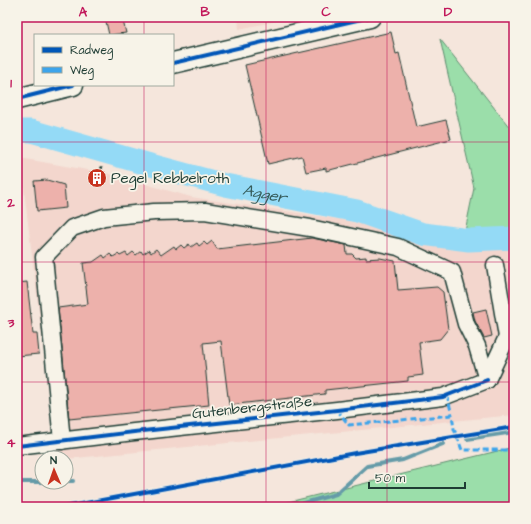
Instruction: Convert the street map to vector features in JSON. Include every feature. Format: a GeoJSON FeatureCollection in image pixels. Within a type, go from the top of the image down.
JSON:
{"type":"FeatureCollection","features":[{"type":"Feature","properties":{"kind":"main road"},"geometry":{"type":"LineString","coordinates":[[174,63],[336,21],[370,17]]}},
{"type":"Feature","properties":{"kind":"main road"},"geometry":{"type":"LineString","coordinates":[[17,99],[69,86]]}},
{"type":"Feature","properties":{"kind":"street"},"geometry":{"type":"LineString","coordinates":[[62,441],[44,257],[72,228],[104,217],[154,212],[205,211],[310,228],[398,247],[452,272],[466,324],[477,346],[487,380]]}},
{"type":"Feature","properties":{"kind":"street"},"geometry":{"type":"LineString","coordinates":[[487,380],[511,336],[495,265]]}},
{"type":"Feature","properties":{"kind":"street","name":"Gutenbergstraße"},"geometry":{"type":"LineString","coordinates":[[17,446],[443,397],[487,380]]}},
{"type":"Feature","properties":{"kind":"path"},"geometry":{"type":"LineString","coordinates":[[99,175],[103,164]]}},
{"type":"Feature","properties":{"kind":"shaded area"},"geometry":{"type":"Polygon","coordinates":[[[238,17],[296,17],[239,29],[238,17]]]}},
{"type":"Feature","properties":{"kind":"shaded area"},"geometry":{"type":"Polygon","coordinates":[[[20,158],[110,174],[191,197],[339,219],[462,246],[514,249],[514,415],[74,458],[74,450],[56,450],[20,158]]]}},
{"type":"Feature","properties":{"kind":"green space"},"geometry":{"type":"Polygon","coordinates":[[[440,39],[514,133],[514,249],[462,246],[474,188],[440,39]]]}},
{"type":"Feature","properties":{"kind":"green space"},"geometry":{"type":"Polygon","coordinates":[[[514,447],[514,507],[268,507],[514,447]]]}},
{"type":"Feature","properties":{"kind":"building"},"geometry":{"type":"Polygon","coordinates":[[[105,17],[122,17],[126,33],[109,34],[105,17]]]}},
{"type":"Feature","properties":{"kind":"building"},"geometry":{"type":"Polygon","coordinates":[[[391,32],[396,54],[399,53],[416,127],[446,120],[451,139],[326,171],[326,168],[306,172],[302,156],[268,164],[245,65],[391,32]]]}},
{"type":"Feature","properties":{"kind":"building"},"geometry":{"type":"Polygon","coordinates":[[[47,180],[64,185],[66,208],[37,211],[34,181],[47,180]]]}},
{"type":"Feature","properties":{"kind":"building"},"geometry":{"type":"Polygon","coordinates":[[[312,238],[346,245],[347,254],[352,254],[356,258],[380,258],[395,261],[398,290],[437,287],[443,292],[448,329],[440,339],[419,342],[423,375],[408,377],[408,381],[325,390],[325,394],[229,405],[221,341],[203,343],[209,405],[69,419],[58,308],[88,304],[83,263],[93,262],[103,255],[105,258],[110,254],[113,257],[118,254],[120,256],[126,253],[128,256],[133,252],[136,255],[141,251],[143,254],[149,250],[151,253],[156,249],[161,255],[174,246],[176,249],[181,245],[184,248],[189,244],[191,247],[197,243],[199,246],[204,242],[207,245],[212,241],[217,249],[312,238]]]}},
{"type":"Feature","properties":{"kind":"building"},"geometry":{"type":"Polygon","coordinates":[[[27,282],[33,334],[37,334],[39,354],[17,356],[17,283],[27,282]]]}},
{"type":"Feature","properties":{"kind":"building"},"geometry":{"type":"Polygon","coordinates":[[[486,309],[492,336],[484,338],[475,321],[473,312],[486,309]]]}},
{"type":"Feature","properties":{"kind":"waterway","name":"Agger"},"geometry":{"type":"LineString","coordinates":[[17,131],[31,131],[225,185],[357,211],[423,234],[469,240],[514,238]]}},
{"type":"Feature","properties":{"kind":"waterway"},"geometry":{"type":"LineString","coordinates":[[467,439],[514,432]]}},
{"type":"Feature","properties":{"kind":"waterway"},"geometry":{"type":"LineString","coordinates":[[290,507],[336,494],[367,466],[403,460],[443,444]]}},
{"type":"Feature","properties":{"kind":"waterway"},"geometry":{"type":"LineString","coordinates":[[17,482],[34,482]]}},
{"type":"Feature","properties":{"kind":"waterway"},"geometry":{"type":"LineString","coordinates":[[141,507],[151,507]]}},
{"type":"Feature","properties":{"kind":"marked path"},"geometry":{"type":"LineString","coordinates":[[447,395],[452,415]]}},
{"type":"Feature","properties":{"kind":"marked path"},"geometry":{"type":"LineString","coordinates":[[337,410],[349,425],[452,415],[454,429],[462,450],[514,450]]}},
{"type":"Feature","properties":{"kind":"cycle path"},"geometry":{"type":"LineString","coordinates":[[174,63],[370,17]]}},
{"type":"Feature","properties":{"kind":"cycle path"},"geometry":{"type":"LineString","coordinates":[[17,99],[69,86]]}},
{"type":"Feature","properties":{"kind":"cycle path"},"geometry":{"type":"LineString","coordinates":[[17,446],[443,397],[487,380]]}},
{"type":"Feature","properties":{"kind":"cycle path"},"geometry":{"type":"LineString","coordinates":[[64,507],[355,453],[514,427]]}},
{"type":"Feature","properties":{"kind":"place","name":"Pegel Rebbelroth"},"geometry":{"type":"Point","coordinates":[97,178]}}]}
